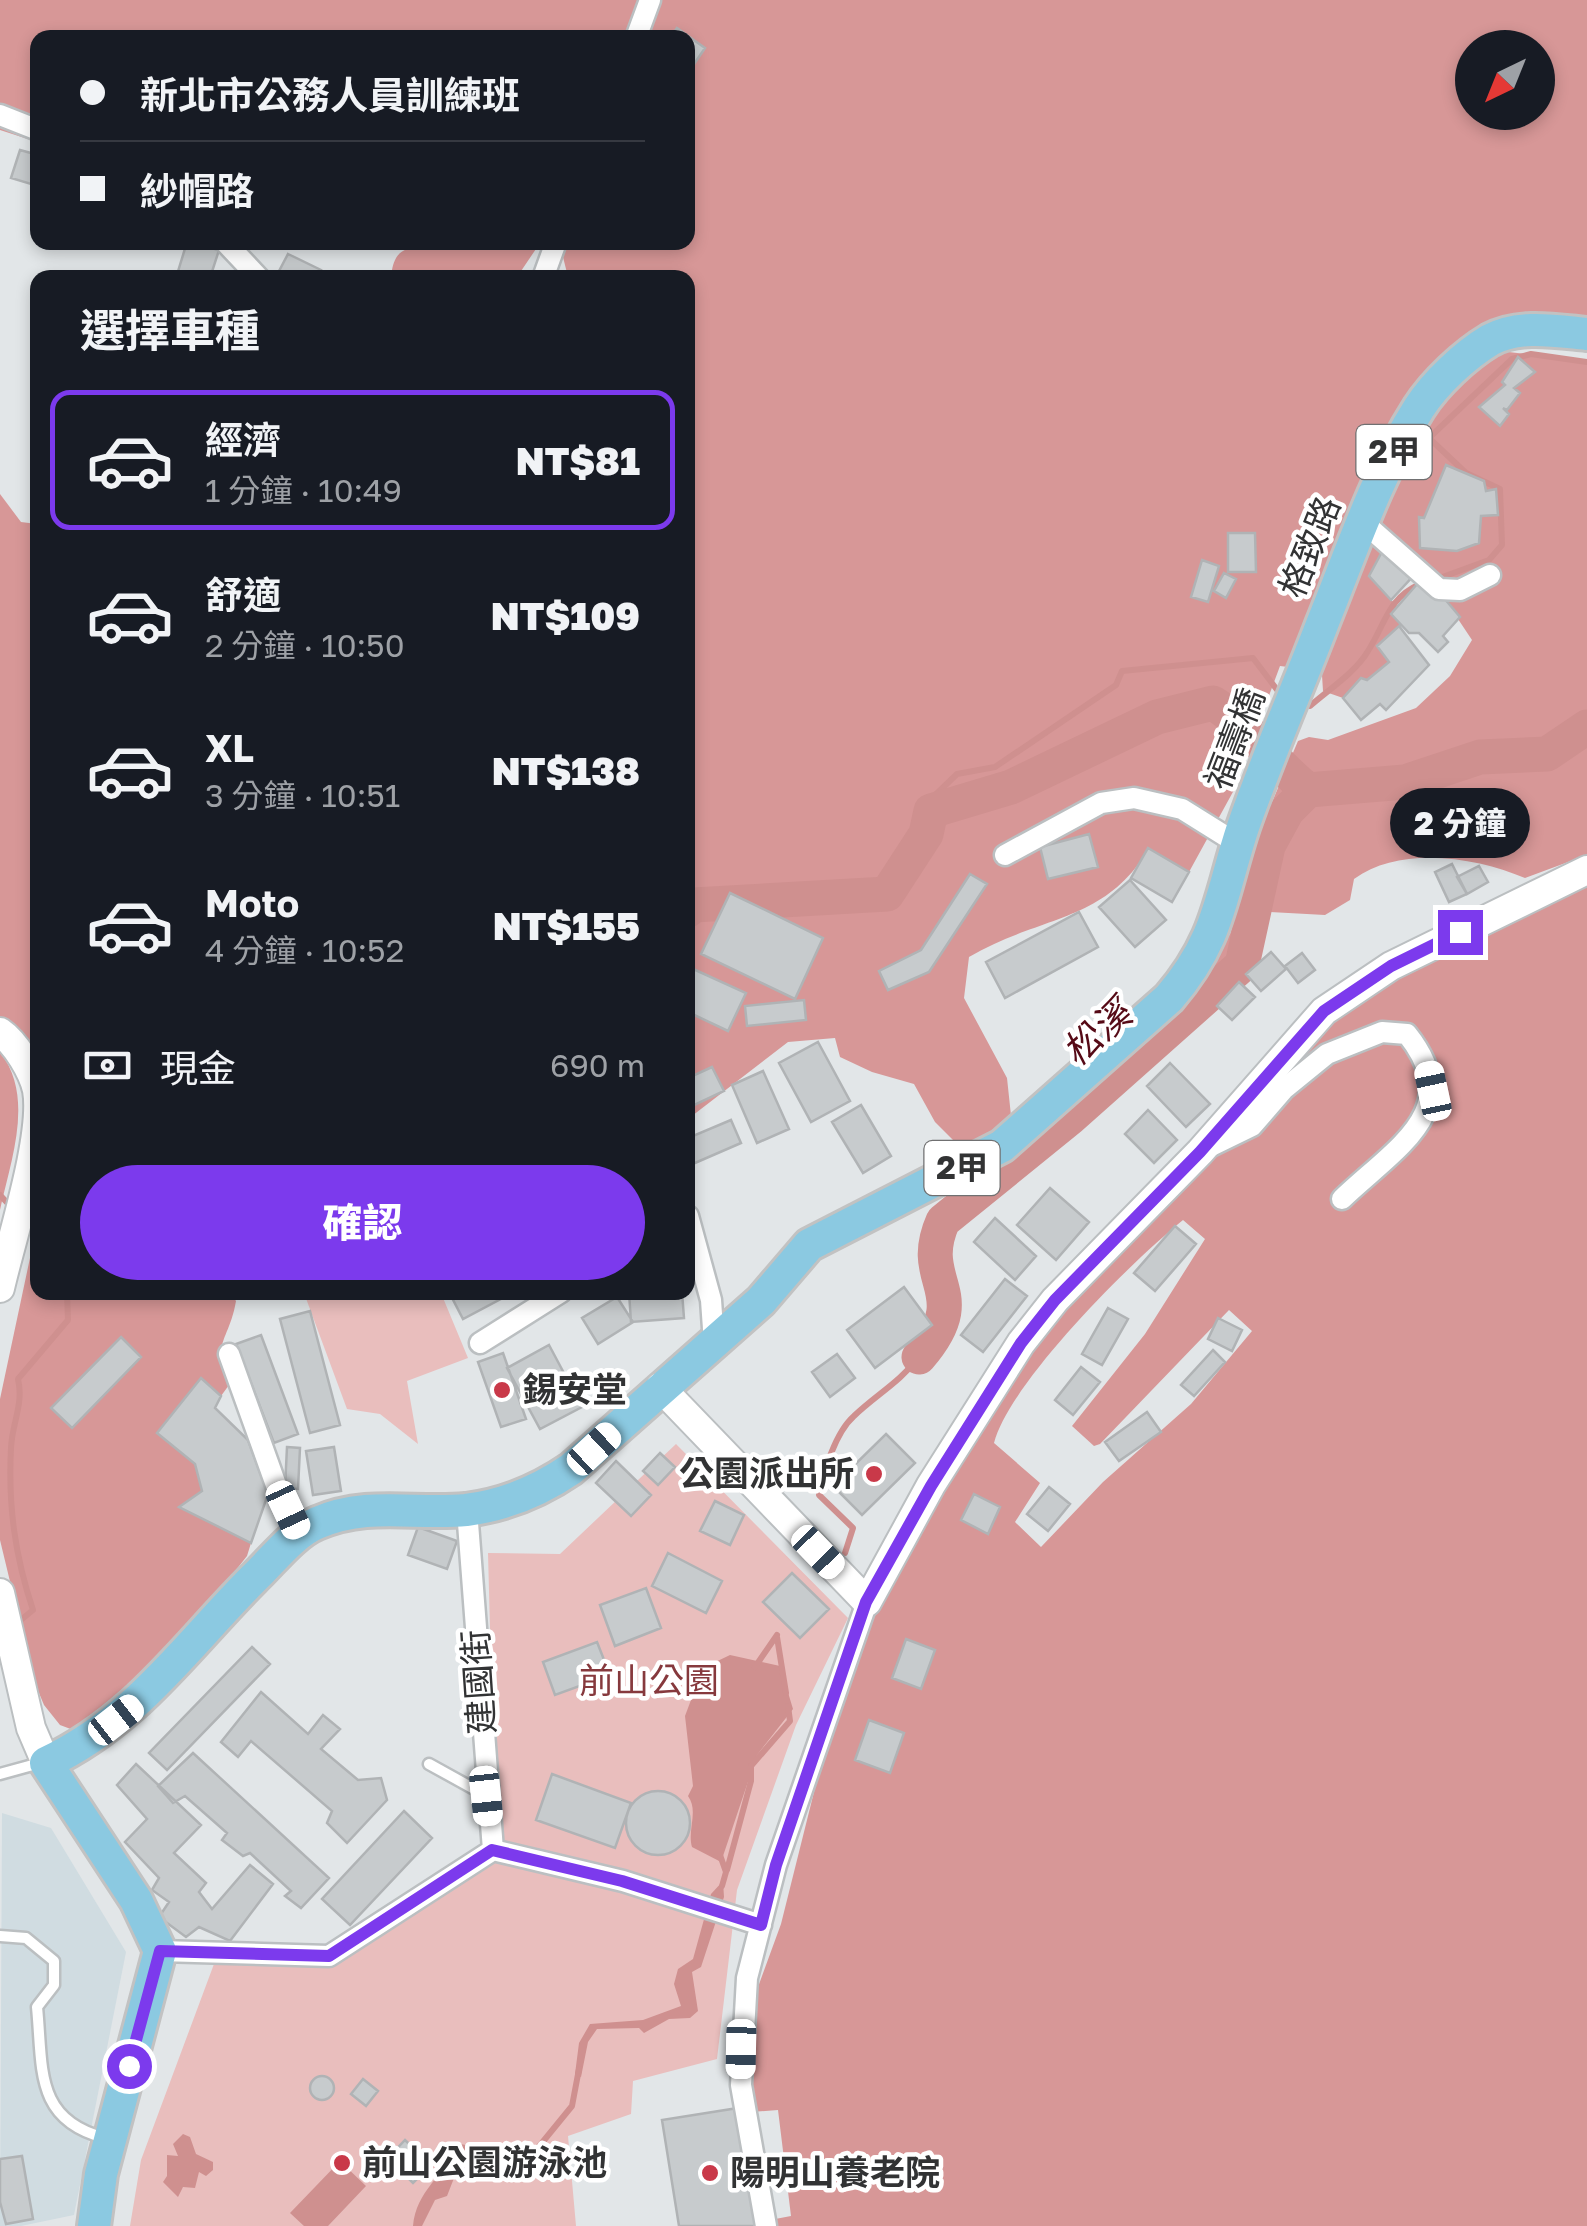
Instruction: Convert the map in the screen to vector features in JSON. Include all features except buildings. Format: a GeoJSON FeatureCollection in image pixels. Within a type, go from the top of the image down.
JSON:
{"type":"FeatureCollection","features":[{"type":"Feature","properties":{"kind":"main road","name":"格致路"},"geometry":{"type":"LineString","coordinates":[[1300,680],[1389,462],[1421,404],[1456,367],[1492,338],[1531,329],[1587,334]]}},
{"type":"Feature","properties":{"kind":"main road","name":"福壽橋"},"geometry":{"type":"LineString","coordinates":[[1241,836],[1300,680]]}},
{"type":"Feature","properties":{"kind":"main road","name":"2甲"},"geometry":{"type":"LineString","coordinates":[[46,1762],[84,1744],[147,1696],[299,1534],[314,1524],[366,1508],[467,1510],[538,1492],[571,1470],[761,1301],[809,1245],[1002,1146],[1169,998],[1193,970],[1223,905],[1241,836]]}},
{"type":"Feature","properties":{"kind":"main road"},"geometry":{"type":"LineString","coordinates":[[46,1762],[136,1900],[160,1951],[110,2139],[93,2210],[94,2225]]}},
{"type":"Feature","properties":{"kind":"street"},"geometry":{"type":"LineString","coordinates":[[639,30],[650,0]]}},
{"type":"Feature","properties":{"kind":"street"},"geometry":{"type":"LineString","coordinates":[[0,115],[30,127]]}},
{"type":"Feature","properties":{"kind":"street"},"geometry":{"type":"LineString","coordinates":[[233,250],[251,270]]}},
{"type":"Feature","properties":{"kind":"street"},"geometry":{"type":"LineString","coordinates":[[1363,522],[1439,589],[1460,590],[1490,575]]}},
{"type":"Feature","properties":{"kind":"street"},"geometry":{"type":"LineString","coordinates":[[1005,856],[1101,803],[1134,798],[1182,808],[1241,836]]}},
{"type":"Feature","properties":{"kind":"street"},"geometry":{"type":"LineString","coordinates":[[766,2226],[741,2085],[742,2012],[761,1925],[776,1865],[866,1602],[931,1486],[1021,1343],[1112,1239],[1200,1152],[1324,1011],[1391,966],[1587,870]]}},
{"type":"Feature","properties":{"kind":"street"},"geometry":{"type":"LineString","coordinates":[[0,1032],[30,1074]]}},
{"type":"Feature","properties":{"kind":"street"},"geometry":{"type":"LineString","coordinates":[[1200,1152],[1252,1126],[1284,1089],[1327,1054],[1382,1032],[1407,1034],[1421,1051],[1433,1091],[1423,1122],[1342,1199]]}},
{"type":"Feature","properties":{"kind":"street"},"geometry":{"type":"LineString","coordinates":[[0,1288],[30,1155]]}},
{"type":"Feature","properties":{"kind":"street"},"geometry":{"type":"LineString","coordinates":[[695,1242],[711,1300],[714,1343]]}},
{"type":"Feature","properties":{"kind":"street"},"geometry":{"type":"LineString","coordinates":[[480,1343],[548,1300]]}},
{"type":"Feature","properties":{"kind":"street"},"geometry":{"type":"LineString","coordinates":[[229,1354],[276,1485],[299,1534]]}},
{"type":"Feature","properties":{"kind":"street"},"geometry":{"type":"LineString","coordinates":[[660,1387],[866,1602]]}},
{"type":"Feature","properties":{"kind":"street","name":"建國街"},"geometry":{"type":"LineString","coordinates":[[467,1510],[492,1850]]}},
{"type":"Feature","properties":{"kind":"street"},"geometry":{"type":"LineString","coordinates":[[0,1594],[31,1728],[46,1762]]}},
{"type":"Feature","properties":{"kind":"street"},"geometry":{"type":"LineString","coordinates":[[160,1951],[329,1956],[492,1850],[622,1881],[761,1925]]}},
{"type":"Feature","properties":{"kind":"lane"},"geometry":{"type":"LineString","coordinates":[[0,1774],[46,1762]]}},
{"type":"Feature","properties":{"kind":"lane"},"geometry":{"type":"LineString","coordinates":[[429,1764],[486,1796]]}},
{"type":"Feature","properties":{"kind":"lane"},"geometry":{"type":"LineString","coordinates":[[0,1936],[26,1938],[54,1961],[54,1986],[37,2007],[46,2095],[78,2132],[110,2139]]}},
{"type":"Feature","properties":{"kind":"lane"},"geometry":{"type":"LineString","coordinates":[[84,2226],[94,2225]]}},
{"type":"Feature","properties":{"kind":"shaded area"},"geometry":{"type":"Polygon","coordinates":[[[0,0],[1587,0],[1587,321],[1465,344],[1296,668],[1280,666],[1234,790],[1189,872],[1148,849],[1131,873],[1091,905],[969,957],[964,998],[1007,1078],[1012,1125],[976,1144],[957,1144],[935,1122],[914,1084],[872,1072],[840,1057],[835,1038],[788,1042],[695,1114],[695,270],[566,270],[561,250],[695,250],[695,30],[30,30],[30,140],[0,130],[0,0]]]}},
{"type":"Feature","properties":{"kind":"shaded area"},"geometry":{"type":"Polygon","coordinates":[[[535,250],[522,270],[392,270],[400,253],[535,250]]]}},
{"type":"Feature","properties":{"kind":"shaded area"},"geometry":{"type":"Polygon","coordinates":[[[1491,350],[1587,361],[1587,855],[1525,878],[1484,865],[1438,858],[1415,858],[1373,868],[1354,879],[1350,900],[1325,915],[1268,912],[1257,950],[1200,978],[1230,934],[1258,835],[1298,741],[1309,737],[1328,740],[1416,708],[1450,676],[1472,640],[1444,598],[1384,549],[1369,576],[1397,606],[1392,614],[1402,625],[1377,646],[1389,662],[1367,680],[1360,678],[1343,698],[1323,691],[1321,659],[1411,437],[1491,350]]]}},
{"type":"Feature","properties":{"kind":"shaded area"},"geometry":{"type":"Polygon","coordinates":[[[0,494],[21,522],[30,523],[30,1055],[0,1022],[0,494]]]}},
{"type":"Feature","properties":{"kind":"shaded area"},"geometry":{"type":"Polygon","coordinates":[[[1587,880],[1587,2226],[771,2226],[770,2220],[791,2216],[778,2110],[751,2112],[758,1987],[781,1924],[818,1776],[862,1639],[1026,1344],[1306,1040],[1396,972],[1587,880]],[[1183,1220],[1161,1239],[1105,1292],[1047,1356],[1005,1418],[994,1443],[1040,1483],[1015,1522],[1041,1547],[1103,1482],[1191,1404],[1252,1331],[1229,1310],[1100,1444],[1094,1446],[1072,1426],[1145,1334],[1205,1239],[1183,1220]]]}},
{"type":"Feature","properties":{"kind":"shaded area"},"geometry":{"type":"Polygon","coordinates":[[[0,1052],[16,1088],[18,1108],[14,1149],[0,1210],[0,1052]]]}},
{"type":"Feature","properties":{"kind":"shaded area"},"geometry":{"type":"Polygon","coordinates":[[[30,1258],[30,1300],[236,1301],[221,1349],[229,1385],[221,1396],[201,1378],[195,1464],[202,1491],[180,1507],[251,1543],[247,1556],[145,1675],[76,1731],[60,1725],[44,1705],[34,1681],[0,1540],[0,1399],[30,1258]]]}},
{"type":"Feature","properties":{"kind":"shaded area"},"geometry":{"type":"Polygon","coordinates":[[[730,1655],[780,1666],[793,1709],[757,1755],[721,1862],[692,1847],[693,1808],[688,1796],[693,1786],[685,1716],[703,1668],[730,1655]]]}},
{"type":"Feature","properties":{"kind":"shaded area"},"geometry":{"type":"Polygon","coordinates":[[[2,1813],[51,1828],[126,1952],[74,2215],[21,2226],[0,2226],[2,1813]]]}},
{"type":"Feature","properties":{"kind":"shaded area"},"geometry":{"type":"Polygon","coordinates":[[[723,1881],[724,1897],[701,1967],[692,1972],[698,2011],[690,2018],[669,2019],[644,2033],[639,2028],[597,2029],[588,2042],[581,2077],[575,2074],[579,2043],[590,2024],[643,2020],[681,2006],[674,1984],[678,1969],[693,1959],[711,1894],[723,1881]]]}},
{"type":"Feature","properties":{"kind":"shaded area"},"geometry":{"type":"Polygon","coordinates":[[[183,2134],[190,2137],[196,2154],[213,2162],[213,2170],[206,2176],[199,2172],[195,2188],[183,2187],[178,2197],[163,2182],[167,2176],[167,2155],[178,2156],[173,2144],[183,2134]]]}},
{"type":"Feature","properties":{"kind":"shaded area"},"geometry":{"type":"Polygon","coordinates":[[[460,2144],[484,2148],[483,2152],[465,2150],[447,2196],[435,2200],[422,2226],[413,2226],[419,2203],[460,2144]]]}},
{"type":"Feature","properties":{"kind":"shaded area"},"geometry":{"type":"Polygon","coordinates":[[[340,2161],[366,2186],[328,2226],[304,2226],[290,2213],[340,2161]]]}},
{"type":"Feature","properties":{"kind":"green space"},"geometry":{"type":"Polygon","coordinates":[[[307,1300],[444,1300],[468,1358],[407,1381],[418,1444],[380,1414],[347,1409],[307,1300]]]}},
{"type":"Feature","properties":{"kind":"green space","name":"前山公園"},"geometry":{"type":"Polygon","coordinates":[[[676,1444],[848,1618],[796,1725],[737,1890],[717,2059],[633,2081],[631,2114],[568,2136],[576,2226],[130,2226],[141,2160],[214,1964],[347,1956],[496,1855],[488,1553],[560,1554],[676,1444]]]}},
{"type":"Feature","properties":{"kind":"waterway"},"geometry":{"type":"LineString","coordinates":[[1437,579],[1489,560],[1502,545],[1500,489],[1466,473],[1429,438],[1512,359],[1531,354],[1587,362]]}},
{"type":"Feature","properties":{"kind":"waterway"},"geometry":{"type":"LineString","coordinates":[[1302,703],[1310,706],[1356,666],[1394,604],[1420,584]]}},
{"type":"Feature","properties":{"kind":"waterway"},"geometry":{"type":"LineString","coordinates":[[931,811],[929,801],[957,774],[995,767],[1116,685],[1122,671],[1253,658],[1281,695]]}},
{"type":"Feature","properties":{"kind":"waterway"},"geometry":{"type":"LineString","coordinates":[[695,905],[887,894],[926,834],[931,811],[1011,787],[1157,717],[1213,703],[1239,722],[1308,790]]}},
{"type":"Feature","properties":{"kind":"waterway","name":"松溪"},"geometry":{"type":"LineString","coordinates":[[919,1357],[943,1317],[944,1302],[935,1260],[943,1221],[1070,1118],[1242,965],[1268,846],[1287,811],[1308,790],[1405,782],[1480,757],[1547,754],[1587,727]]}},
{"type":"Feature","properties":{"kind":"waterway"},"geometry":{"type":"LineString","coordinates":[[0,1195],[13,1209]]}},
{"type":"Feature","properties":{"kind":"waterway"},"geometry":{"type":"LineString","coordinates":[[25,1222],[30,1227]]}},
{"type":"Feature","properties":{"kind":"waterway"},"geometry":{"type":"LineString","coordinates":[[16,1624],[33,1610],[17,1550],[12,1511],[11,1448],[20,1397],[18,1379],[68,1320],[67,1300]]}},
{"type":"Feature","properties":{"kind":"waterway","name":"松溪"},"geometry":{"type":"LineString","coordinates":[[845,1553],[853,1528],[819,1495],[831,1453],[847,1423],[919,1357]]}},
{"type":"Feature","properties":{"kind":"waterway","name":"松溪"},"geometry":{"type":"LineString","coordinates":[[755,1667],[777,1635]]}},
{"type":"Feature","properties":{"kind":"waterway","name":"松溪"},"geometry":{"type":"LineString","coordinates":[[777,1637],[786,1693]]}},
{"type":"Feature","properties":{"kind":"waterway","name":"松溪"},"geometry":{"type":"LineString","coordinates":[[727,1870],[751,1781],[751,1766],[790,1721],[788,1706]]}},
{"type":"Feature","properties":{"kind":"waterway","name":"松溪"},"geometry":{"type":"LineString","coordinates":[[720,1855],[726,1872],[722,1886]]}},
{"type":"Feature","properties":{"kind":"waterway","name":"松溪"},"geometry":{"type":"LineString","coordinates":[[476,2147],[532,2155],[572,2106],[579,2069]]}},
{"type":"Feature","properties":{"kind":"place","name":"錫安堂"},"geometry":{"type":"Point","coordinates":[502,1390]}},
{"type":"Feature","properties":{"kind":"place","name":"公園派出所"},"geometry":{"type":"Point","coordinates":[874,1474]}},
{"type":"Feature","properties":{"kind":"place","name":"前山公園游泳池"},"geometry":{"type":"Point","coordinates":[342,2163]}},
{"type":"Feature","properties":{"kind":"place","name":"陽明山養老院"},"geometry":{"type":"Point","coordinates":[710,2173]}},
{"type":"Feature","properties":{"kind":"route"},"geometry":{"type":"LineString","coordinates":[[129,2066],[160,1951],[329,1956],[492,1850],[622,1881],[761,1925],[776,1865],[866,1602],[931,1486],[1021,1343],[1055,1300],[1200,1152],[1324,1011],[1391,966],[1460,932]]}}]}
